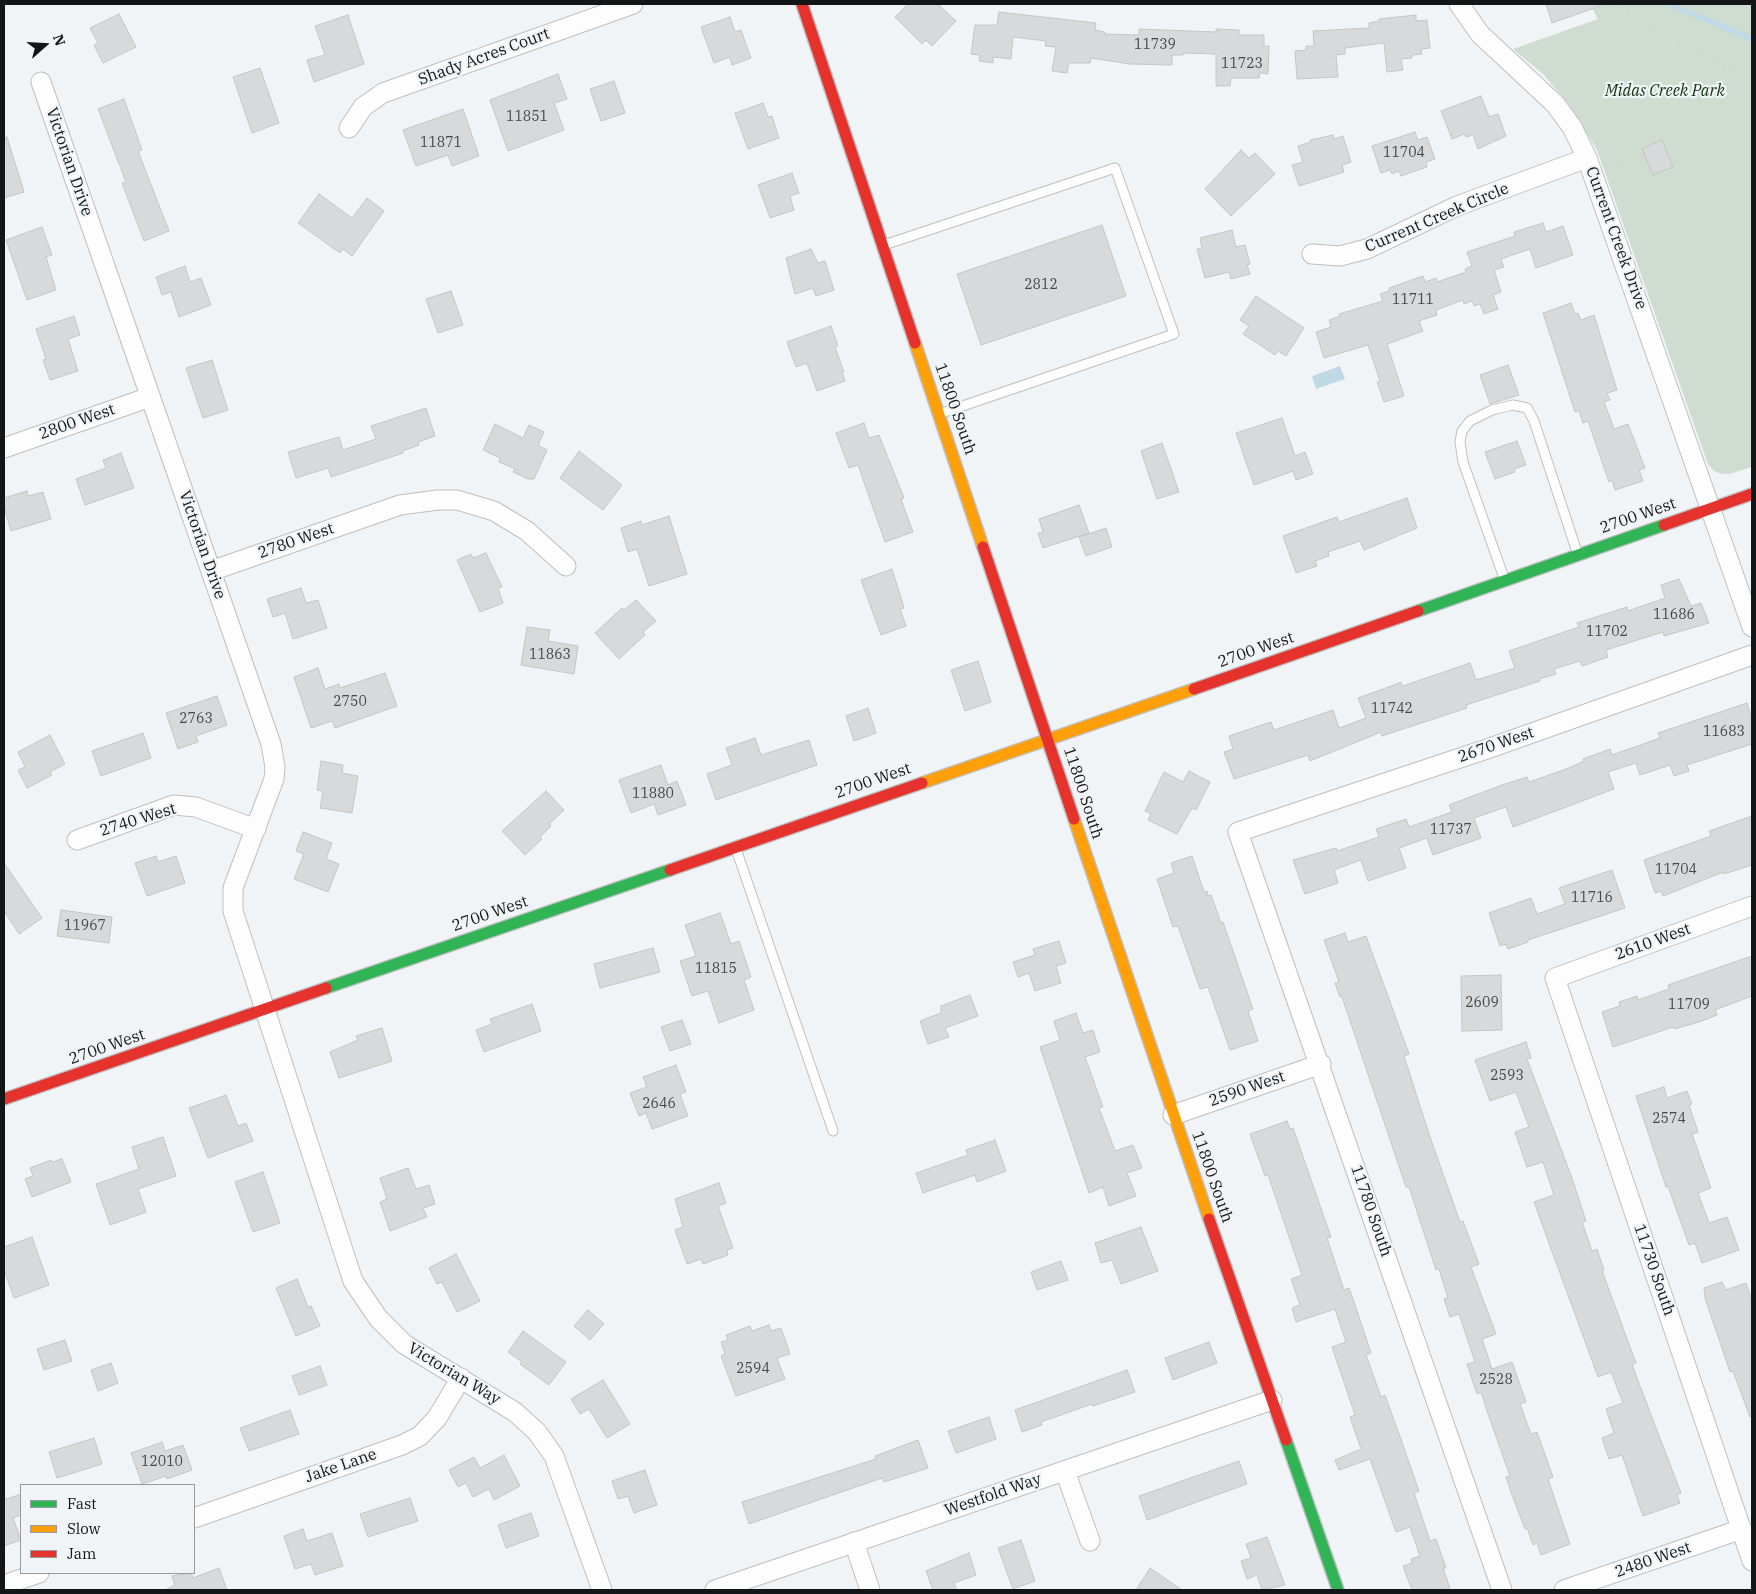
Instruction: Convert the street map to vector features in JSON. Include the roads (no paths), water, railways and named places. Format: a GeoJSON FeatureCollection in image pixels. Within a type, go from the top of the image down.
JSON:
{"type":"FeatureCollection","features":[{"type":"Feature","properties":{"kind":"main road","name":"11800 South"},"geometry":{"type":"LineString","coordinates":[[802,4],[1173,1115],[1338,1590]]}},
{"type":"Feature","properties":{"kind":"main road","name":"2700 West"},"geometry":{"type":"LineString","coordinates":[[4,1099],[266,1010],[735,846],[1048,740],[1752,494]]}},
{"type":"Feature","properties":{"kind":"street","name":"Shady Acres Court"},"geometry":{"type":"LineString","coordinates":[[349,128],[363,107],[383,93],[633,4]]}},
{"type":"Feature","properties":{"kind":"street","name":"Current Creek Drive"},"geometry":{"type":"LineString","coordinates":[[1459,4],[1480,34],[1555,104],[1572,127],[1587,158],[1595,176],[1752,627]]}},
{"type":"Feature","properties":{"kind":"street","name":"Victorian Drive"},"geometry":{"type":"LineString","coordinates":[[41,82],[274,756],[274,779],[233,888],[232,900],[235,922],[266,1010]]}},
{"type":"Feature","properties":{"kind":"street","name":"Current Creek Circle"},"geometry":{"type":"LineString","coordinates":[[1312,254],[1340,256],[1367,250],[1457,206],[1587,158]]}},
{"type":"Feature","properties":{"kind":"street","name":"2800 West"},"geometry":{"type":"LineString","coordinates":[[4,448],[150,397]]}},
{"type":"Feature","properties":{"kind":"street","name":"2780 West"},"geometry":{"type":"LineString","coordinates":[[211,571],[381,511],[419,501],[457,500],[476,504],[511,520],[566,566]]}},
{"type":"Feature","properties":{"kind":"street","name":"2670 West"},"geometry":{"type":"LineString","coordinates":[[1238,832],[1487,749],[1752,655]]}},
{"type":"Feature","properties":{"kind":"street","name":"2740 West"},"geometry":{"type":"LineString","coordinates":[[77,840],[174,806],[196,807],[256,829]]}},
{"type":"Feature","properties":{"kind":"street","name":"11780 South"},"geometry":{"type":"LineString","coordinates":[[1238,832],[1321,1064],[1502,1590]]}},
{"type":"Feature","properties":{"kind":"street","name":"2610 West"},"geometry":{"type":"LineString","coordinates":[[1555,978],[1752,906]]}},
{"type":"Feature","properties":{"kind":"street","name":"11730 South"},"geometry":{"type":"LineString","coordinates":[[1555,978],[1752,1561]]}},
{"type":"Feature","properties":{"kind":"street","name":"Victorian Way"},"geometry":{"type":"LineString","coordinates":[[266,1010],[353,1280],[378,1318],[404,1344],[515,1412],[537,1432],[554,1456],[602,1590]]}},
{"type":"Feature","properties":{"kind":"street","name":"2590 West"},"geometry":{"type":"LineString","coordinates":[[1173,1115],[1321,1064]]}},
{"type":"Feature","properties":{"kind":"street","name":"Jake Lane"},"geometry":{"type":"LineString","coordinates":[[195,1518],[402,1445],[420,1436],[437,1418],[461,1378]]}},
{"type":"Feature","properties":{"kind":"street","name":"Westfold Way"},"geometry":{"type":"LineString","coordinates":[[714,1590],[1272,1400]]}},
{"type":"Feature","properties":{"kind":"street"},"geometry":{"type":"LineString","coordinates":[[1065,1471],[1090,1541]]}},
{"type":"Feature","properties":{"kind":"street","name":"2480 West"},"geometry":{"type":"LineString","coordinates":[[1564,1590],[1742,1529]]}},
{"type":"Feature","properties":{"kind":"street"},"geometry":{"type":"LineString","coordinates":[[854,1542],[870,1590]]}},
{"type":"Feature","properties":{"kind":"street"},"geometry":{"type":"LineString","coordinates":[[4,1585],[36,1574]]}},
{"type":"Feature","properties":{"kind":"lane"},"geometry":{"type":"LineString","coordinates":[[883,245],[1115,168],[1174,334],[939,413]]}},
{"type":"Feature","properties":{"kind":"lane"},"geometry":{"type":"LineString","coordinates":[[1505,580],[1463,462],[1460,442],[1462,431],[1470,421],[1492,410],[1513,405],[1526,408],[1534,421],[1578,554]]}},
{"type":"Feature","properties":{"kind":"lane"},"geometry":{"type":"LineString","coordinates":[[735,846],[833,1131]]}},
{"type":"Feature","properties":{"kind":"water"},"geometry":{"type":"Polygon","coordinates":[[[1340,366],[1345,379],[1316,389],[1312,376],[1340,366]]]}},
{"type":"Feature","properties":{"kind":"waterway"},"geometry":{"type":"LineString","coordinates":[[1669,4],[1752,39]]}},
{"type":"Feature","properties":{"kind":"park label","name":"Midas Creek Park"},"geometry":{"type":"Point","coordinates":[1665,91]}}]}
